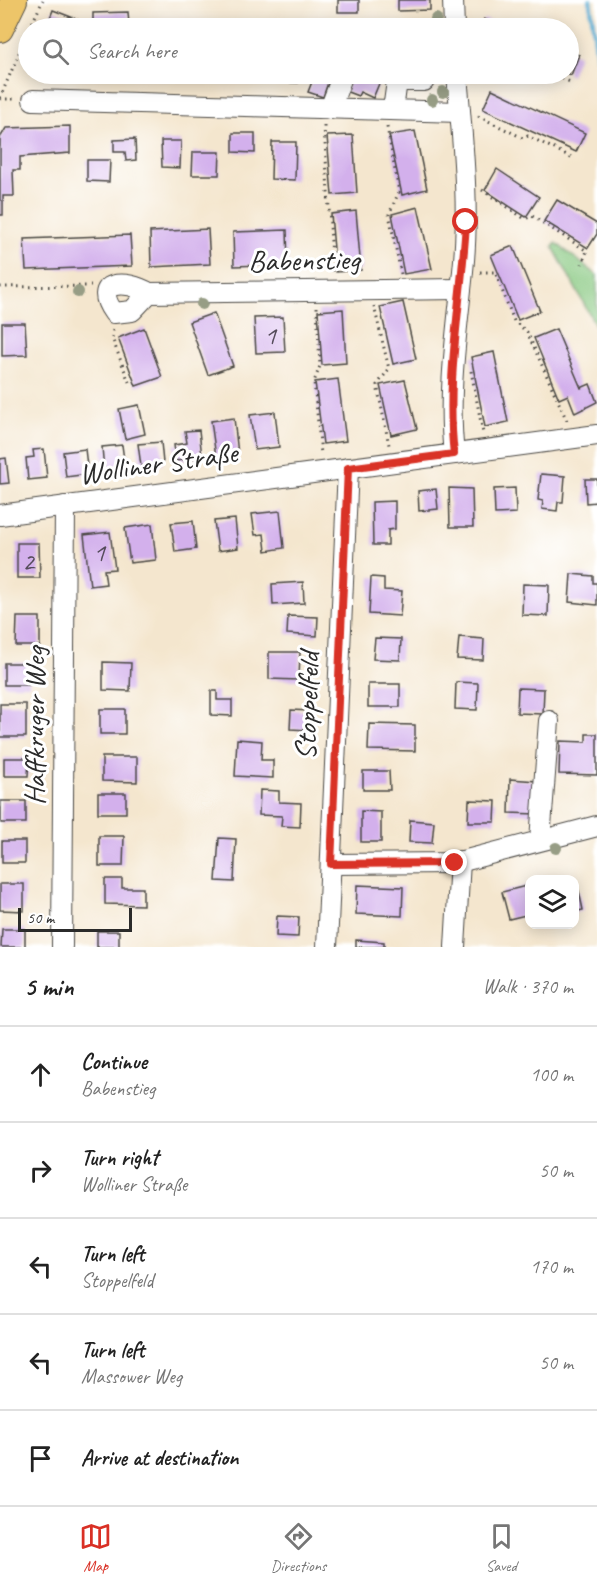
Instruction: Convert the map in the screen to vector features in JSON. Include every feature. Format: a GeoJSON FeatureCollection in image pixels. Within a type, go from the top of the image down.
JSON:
{"type":"FeatureCollection","features":[{"type":"Feature","properties":{"kind":"main road"},"geometry":{"type":"LineString","coordinates":[[0,29],[14,0]]}},
{"type":"Feature","properties":{"kind":"street"},"geometry":{"type":"LineString","coordinates":[[453,0],[454,18]]}},
{"type":"Feature","properties":{"kind":"street"},"geometry":{"type":"LineString","coordinates":[[326,109],[338,84]]}},
{"type":"Feature","properties":{"kind":"street"},"geometry":{"type":"LineString","coordinates":[[388,110],[396,84]]}},
{"type":"Feature","properties":{"kind":"street"},"geometry":{"type":"LineString","coordinates":[[454,454],[451,429],[453,359],[466,222],[458,84]]}},
{"type":"Feature","properties":{"kind":"street"},"geometry":{"type":"LineString","coordinates":[[33,100],[326,109],[460,110]]}},
{"type":"Feature","properties":{"kind":"street","name":"Babenstieg"},"geometry":{"type":"LineString","coordinates":[[110,289],[120,282],[135,284],[149,293],[370,290],[404,289],[461,280]]}},
{"type":"Feature","properties":{"kind":"street"},"geometry":{"type":"LineString","coordinates":[[110,289],[108,305],[114,313],[132,311],[149,293]]}},
{"type":"Feature","properties":{"kind":"street","name":"Wolliner Straße"},"geometry":{"type":"LineString","coordinates":[[0,515],[597,435]]}},
{"type":"Feature","properties":{"kind":"street","name":"Stoppelfeld"},"geometry":{"type":"LineString","coordinates":[[327,947],[348,468]]}},
{"type":"Feature","properties":{"kind":"street","name":"Haffkruger Weg"},"geometry":{"type":"LineString","coordinates":[[62,947],[65,506]]}},
{"type":"Feature","properties":{"kind":"street"},"geometry":{"type":"LineString","coordinates":[[540,840],[549,721]]}},
{"type":"Feature","properties":{"kind":"street"},"geometry":{"type":"LineString","coordinates":[[331,864],[460,861],[597,826]]}},
{"type":"Feature","properties":{"kind":"street"},"geometry":{"type":"LineString","coordinates":[[455,947],[460,861]]}},
{"type":"Feature","properties":{"kind":"path"},"geometry":{"type":"LineString","coordinates":[[35,18],[43,0]]}},
{"type":"Feature","properties":{"kind":"path"},"geometry":{"type":"LineString","coordinates":[[0,98],[18,56]]}},
{"type":"Feature","properties":{"kind":"path"},"geometry":{"type":"LineString","coordinates":[[323,472],[314,382],[320,366],[325,290],[326,109]]}},
{"type":"Feature","properties":{"kind":"path"},"geometry":{"type":"LineString","coordinates":[[388,110],[399,192],[389,214],[404,289]]}},
{"type":"Feature","properties":{"kind":"path"},"geometry":{"type":"LineString","coordinates":[[460,110],[523,138],[528,135],[575,159]]}},
{"type":"Feature","properties":{"kind":"path"},"geometry":{"type":"LineString","coordinates":[[464,183],[481,189],[525,219],[532,216],[587,251],[582,264]]}},
{"type":"Feature","properties":{"kind":"path"},"geometry":{"type":"LineString","coordinates":[[461,280],[495,272],[514,321],[527,332],[575,438]]}},
{"type":"Feature","properties":{"kind":"path"},"geometry":{"type":"LineString","coordinates":[[0,287],[96,286],[110,289]]}},
{"type":"Feature","properties":{"kind":"path"},"geometry":{"type":"LineString","coordinates":[[370,290],[389,369],[377,385],[392,462]]}},
{"type":"Feature","properties":{"kind":"path"},"geometry":{"type":"LineString","coordinates":[[114,313],[112,338],[129,382]]}},
{"type":"Feature","properties":{"kind":"path"},"geometry":{"type":"LineString","coordinates":[[470,369],[486,449]]}},
{"type":"Feature","properties":{"kind":"green space"},"geometry":{"type":"Polygon","coordinates":[[[556,243],[597,275],[597,328],[553,247],[556,243]]]}},
{"type":"Feature","properties":{"kind":"building"},"geometry":{"type":"Polygon","coordinates":[[[338,0],[359,0],[359,12],[338,12],[338,0]]]}},
{"type":"Feature","properties":{"kind":"building"},"geometry":{"type":"Polygon","coordinates":[[[398,0],[430,0],[430,10],[398,11],[398,0]]]}},
{"type":"Feature","properties":{"kind":"building"},"geometry":{"type":"Polygon","coordinates":[[[53,10],[74,18],[50,18],[53,10]]]}},
{"type":"Feature","properties":{"kind":"building"},"geometry":{"type":"Polygon","coordinates":[[[128,12],[128,18],[93,18],[93,13],[128,12]]]}},
{"type":"Feature","properties":{"kind":"building"},"geometry":{"type":"Polygon","coordinates":[[[311,84],[328,84],[323,97],[308,92],[311,84]]]}},
{"type":"Feature","properties":{"kind":"building"},"geometry":{"type":"Polygon","coordinates":[[[348,84],[379,84],[373,98],[360,92],[358,96],[345,91],[348,84]]]}},
{"type":"Feature","properties":{"kind":"building"},"geometry":{"type":"Polygon","coordinates":[[[492,89],[585,133],[576,152],[483,109],[492,89]]]}},
{"type":"Feature","properties":{"kind":"building"},"geometry":{"type":"Polygon","coordinates":[[[70,126],[70,153],[20,157],[20,170],[13,170],[14,196],[3,196],[3,215],[0,215],[0,138],[6,128],[70,126]]]}},
{"type":"Feature","properties":{"kind":"building"},"geometry":{"type":"Polygon","coordinates":[[[415,131],[427,189],[402,195],[389,135],[415,131]]]}},
{"type":"Feature","properties":{"kind":"building"},"geometry":{"type":"Polygon","coordinates":[[[233,133],[255,133],[255,153],[233,152],[233,133]]]}},
{"type":"Feature","properties":{"kind":"building"},"geometry":{"type":"Polygon","coordinates":[[[353,135],[357,193],[332,195],[327,136],[353,135]]]}},
{"type":"Feature","properties":{"kind":"building"},"geometry":{"type":"Polygon","coordinates":[[[135,139],[136,160],[126,161],[125,152],[114,152],[114,140],[135,139]]]}},
{"type":"Feature","properties":{"kind":"building"},"geometry":{"type":"Polygon","coordinates":[[[161,141],[181,141],[180,168],[162,167],[161,141]]]}},
{"type":"Feature","properties":{"kind":"building"},"geometry":{"type":"Polygon","coordinates":[[[272,142],[296,142],[295,180],[271,179],[272,142]]]}},
{"type":"Feature","properties":{"kind":"building"},"geometry":{"type":"Polygon","coordinates":[[[193,152],[220,152],[219,175],[192,175],[193,152]]]}},
{"type":"Feature","properties":{"kind":"building"},"geometry":{"type":"Polygon","coordinates":[[[87,160],[110,160],[109,182],[87,181],[87,160]]]}},
{"type":"Feature","properties":{"kind":"building"},"geometry":{"type":"Polygon","coordinates":[[[497,169],[539,197],[526,217],[485,190],[497,169]]]}},
{"type":"Feature","properties":{"kind":"building"},"geometry":{"type":"Polygon","coordinates":[[[557,200],[597,224],[597,234],[588,248],[544,221],[557,200]]]}},
{"type":"Feature","properties":{"kind":"building"},"geometry":{"type":"Polygon","coordinates":[[[418,207],[432,269],[404,274],[392,214],[418,207]]]}},
{"type":"Feature","properties":{"kind":"building"},"geometry":{"type":"Polygon","coordinates":[[[356,211],[361,270],[336,272],[331,214],[356,211]]]}},
{"type":"Feature","properties":{"kind":"building"},"geometry":{"type":"Polygon","coordinates":[[[208,229],[210,264],[151,267],[150,232],[208,229]]]}},
{"type":"Feature","properties":{"kind":"building"},"geometry":{"type":"Polygon","coordinates":[[[287,230],[288,264],[234,266],[233,232],[287,230]]]}},
{"type":"Feature","properties":{"kind":"building"},"geometry":{"type":"Polygon","coordinates":[[[130,235],[132,266],[26,270],[24,239],[130,235]]]}},
{"type":"Feature","properties":{"kind":"building"},"geometry":{"type":"Polygon","coordinates":[[[513,246],[540,311],[518,320],[491,255],[513,246]]]}},
{"type":"Feature","properties":{"kind":"building"},"geometry":{"type":"Polygon","coordinates":[[[403,302],[416,359],[393,364],[380,307],[403,302]]]}},
{"type":"Feature","properties":{"kind":"building"},"geometry":{"type":"Polygon","coordinates":[[[343,309],[346,363],[322,365],[318,311],[343,309]]]}},
{"type":"Feature","properties":{"kind":"building"},"geometry":{"type":"Polygon","coordinates":[[[214,313],[233,366],[208,375],[189,322],[214,313]]]}},
{"type":"Feature","properties":{"kind":"building"},"geometry":{"type":"Polygon","coordinates":[[[283,317],[285,352],[256,353],[254,318],[283,317]]]}},
{"type":"Feature","properties":{"kind":"building"},"geometry":{"type":"Polygon","coordinates":[[[2,323],[25,323],[27,355],[2,356],[2,323]]]}},
{"type":"Feature","properties":{"kind":"building"},"geometry":{"type":"Polygon","coordinates":[[[144,328],[162,377],[136,386],[118,338],[144,328]]]}},
{"type":"Feature","properties":{"kind":"building"},"geometry":{"type":"Polygon","coordinates":[[[556,329],[581,388],[590,384],[597,402],[575,413],[568,395],[559,399],[534,338],[556,329]]]}},
{"type":"Feature","properties":{"kind":"building"},"geometry":{"type":"Polygon","coordinates":[[[494,352],[508,422],[485,427],[471,357],[494,352]]]}},
{"type":"Feature","properties":{"kind":"building"},"geometry":{"type":"Polygon","coordinates":[[[338,379],[346,441],[323,444],[315,382],[338,379]]]}},
{"type":"Feature","properties":{"kind":"building"},"geometry":{"type":"Polygon","coordinates":[[[405,380],[417,429],[391,435],[380,385],[405,380]]]}},
{"type":"Feature","properties":{"kind":"building"},"geometry":{"type":"Polygon","coordinates":[[[139,405],[145,434],[125,439],[119,409],[139,405]]]}},
{"type":"Feature","properties":{"kind":"building"},"geometry":{"type":"Polygon","coordinates":[[[275,412],[279,447],[255,450],[250,415],[275,412]]]}},
{"type":"Feature","properties":{"kind":"building"},"geometry":{"type":"Polygon","coordinates":[[[234,418],[238,454],[216,457],[211,421],[234,418]]]}},
{"type":"Feature","properties":{"kind":"building"},"geometry":{"type":"Polygon","coordinates":[[[199,430],[202,457],[176,461],[174,445],[187,443],[185,431],[199,430]]]}},
{"type":"Feature","properties":{"kind":"building"},"geometry":{"type":"Polygon","coordinates":[[[161,442],[163,463],[141,466],[138,444],[161,442]]]}},
{"type":"Feature","properties":{"kind":"building"},"geometry":{"type":"Polygon","coordinates":[[[122,445],[125,467],[104,470],[102,447],[122,445]]]}},
{"type":"Feature","properties":{"kind":"building"},"geometry":{"type":"Polygon","coordinates":[[[44,449],[47,478],[28,480],[26,458],[34,457],[33,450],[44,449]]]}},
{"type":"Feature","properties":{"kind":"building"},"geometry":{"type":"Polygon","coordinates":[[[85,449],[88,474],[66,477],[63,452],[85,449]]]}},
{"type":"Feature","properties":{"kind":"building"},"geometry":{"type":"Polygon","coordinates":[[[6,458],[9,483],[0,484],[0,459],[6,458]]]}},
{"type":"Feature","properties":{"kind":"building"},"geometry":{"type":"Polygon","coordinates":[[[541,474],[565,476],[563,502],[558,502],[557,511],[542,509],[543,501],[538,500],[541,474]]]}},
{"type":"Feature","properties":{"kind":"building"},"geometry":{"type":"Polygon","coordinates":[[[585,479],[597,479],[597,502],[586,503],[585,479]]]}},
{"type":"Feature","properties":{"kind":"building"},"geometry":{"type":"Polygon","coordinates":[[[449,488],[472,489],[473,527],[450,527],[449,488]]]}},
{"type":"Feature","properties":{"kind":"building"},"geometry":{"type":"Polygon","coordinates":[[[515,488],[516,513],[495,514],[494,489],[515,488]]]}},
{"type":"Feature","properties":{"kind":"building"},"geometry":{"type":"Polygon","coordinates":[[[436,489],[438,509],[419,511],[418,491],[436,489]]]}},
{"type":"Feature","properties":{"kind":"building"},"geometry":{"type":"Polygon","coordinates":[[[395,501],[395,529],[388,530],[388,545],[373,545],[372,502],[395,501]]]}},
{"type":"Feature","properties":{"kind":"building"},"geometry":{"type":"Polygon","coordinates":[[[280,511],[284,548],[266,551],[264,534],[255,535],[252,514],[280,511]]]}},
{"type":"Feature","properties":{"kind":"building"},"geometry":{"type":"Polygon","coordinates":[[[235,519],[238,548],[218,551],[214,521],[235,519]]]}},
{"type":"Feature","properties":{"kind":"building"},"geometry":{"type":"Polygon","coordinates":[[[193,521],[196,549],[175,552],[171,523],[193,521]]]}},
{"type":"Feature","properties":{"kind":"building"},"geometry":{"type":"Polygon","coordinates":[[[152,524],[156,560],[130,563],[125,528],[152,524]]]}},
{"type":"Feature","properties":{"kind":"building"},"geometry":{"type":"Polygon","coordinates":[[[110,532],[115,569],[104,570],[106,584],[90,586],[84,535],[110,532]]]}},
{"type":"Feature","properties":{"kind":"building"},"geometry":{"type":"Polygon","coordinates":[[[17,543],[39,543],[40,578],[17,578],[17,543]]]}},
{"type":"Feature","properties":{"kind":"building"},"geometry":{"type":"Polygon","coordinates":[[[571,574],[593,576],[593,583],[597,583],[597,605],[569,602],[571,574]]]}},
{"type":"Feature","properties":{"kind":"building"},"geometry":{"type":"Polygon","coordinates":[[[371,577],[384,578],[384,590],[402,591],[400,616],[369,614],[371,577]]]}},
{"type":"Feature","properties":{"kind":"building"},"geometry":{"type":"Polygon","coordinates":[[[303,582],[304,603],[273,605],[272,584],[303,582]]]}},
{"type":"Feature","properties":{"kind":"building"},"geometry":{"type":"Polygon","coordinates":[[[523,584],[549,585],[548,616],[522,615],[523,584]]]}},
{"type":"Feature","properties":{"kind":"building"},"geometry":{"type":"Polygon","coordinates":[[[288,616],[318,617],[317,636],[287,634],[288,616]]]}},
{"type":"Feature","properties":{"kind":"building"},"geometry":{"type":"Polygon","coordinates":[[[17,617],[40,617],[40,646],[16,646],[17,617]]]}},
{"type":"Feature","properties":{"kind":"building"},"geometry":{"type":"Polygon","coordinates":[[[459,637],[484,639],[483,660],[457,659],[459,637]]]}},
{"type":"Feature","properties":{"kind":"building"},"geometry":{"type":"Polygon","coordinates":[[[375,638],[401,639],[400,660],[373,659],[375,638]]]}},
{"type":"Feature","properties":{"kind":"building"},"geometry":{"type":"Polygon","coordinates":[[[269,652],[300,652],[299,680],[269,679],[269,652]]]}},
{"type":"Feature","properties":{"kind":"building"},"geometry":{"type":"Polygon","coordinates":[[[103,662],[131,663],[130,691],[103,690],[103,662]]]}},
{"type":"Feature","properties":{"kind":"building"},"geometry":{"type":"Polygon","coordinates":[[[4,663],[30,663],[29,685],[4,685],[4,663]]]}},
{"type":"Feature","properties":{"kind":"building"},"geometry":{"type":"Polygon","coordinates":[[[456,682],[478,683],[477,710],[455,709],[456,682]]]}},
{"type":"Feature","properties":{"kind":"building"},"geometry":{"type":"Polygon","coordinates":[[[368,684],[400,684],[400,707],[368,707],[368,684]]]}},
{"type":"Feature","properties":{"kind":"building"},"geometry":{"type":"Polygon","coordinates":[[[518,688],[544,689],[543,714],[517,713],[518,688]]]}},
{"type":"Feature","properties":{"kind":"building"},"geometry":{"type":"Polygon","coordinates":[[[211,691],[217,691],[217,700],[232,700],[232,716],[211,715],[211,691]]]}},
{"type":"Feature","properties":{"kind":"building"},"geometry":{"type":"Polygon","coordinates":[[[0,704],[26,704],[26,737],[0,737],[0,704]]]}},
{"type":"Feature","properties":{"kind":"building"},"geometry":{"type":"Polygon","coordinates":[[[100,709],[125,709],[125,734],[100,734],[100,709]]]}},
{"type":"Feature","properties":{"kind":"building"},"geometry":{"type":"Polygon","coordinates":[[[291,710],[310,711],[309,730],[290,729],[291,710]]]}},
{"type":"Feature","properties":{"kind":"building"},"geometry":{"type":"Polygon","coordinates":[[[369,724],[415,725],[415,751],[368,750],[369,724]]]}},
{"type":"Feature","properties":{"kind":"building"},"geometry":{"type":"Polygon","coordinates":[[[586,734],[597,734],[597,775],[559,774],[560,741],[586,742],[586,734]]]}},
{"type":"Feature","properties":{"kind":"building"},"geometry":{"type":"Polygon","coordinates":[[[237,739],[262,741],[261,760],[273,760],[273,778],[235,776],[237,739]]]}},
{"type":"Feature","properties":{"kind":"building"},"geometry":{"type":"Polygon","coordinates":[[[102,757],[137,757],[137,782],[102,781],[102,757]]]}},
{"type":"Feature","properties":{"kind":"building"},"geometry":{"type":"Polygon","coordinates":[[[4,758],[29,758],[28,776],[4,776],[4,758]]]}},
{"type":"Feature","properties":{"kind":"building"},"geometry":{"type":"Polygon","coordinates":[[[363,771],[389,771],[390,790],[363,790],[363,771]]]}},
{"type":"Feature","properties":{"kind":"building"},"geometry":{"type":"Polygon","coordinates":[[[510,779],[537,781],[536,814],[509,813],[510,779]]]}},
{"type":"Feature","properties":{"kind":"building"},"geometry":{"type":"Polygon","coordinates":[[[260,790],[279,791],[279,802],[301,803],[300,827],[281,826],[282,816],[259,815],[260,790]]]}},
{"type":"Feature","properties":{"kind":"building"},"geometry":{"type":"Polygon","coordinates":[[[98,793],[126,793],[126,813],[98,813],[98,793]]]}},
{"type":"Feature","properties":{"kind":"building"},"geometry":{"type":"Polygon","coordinates":[[[469,800],[496,801],[495,822],[468,822],[469,800]]]}},
{"type":"Feature","properties":{"kind":"building"},"geometry":{"type":"Polygon","coordinates":[[[1,801],[26,801],[26,823],[1,823],[1,801]]]}},
{"type":"Feature","properties":{"kind":"building"},"geometry":{"type":"Polygon","coordinates":[[[361,811],[381,812],[381,842],[361,842],[361,811]]]}},
{"type":"Feature","properties":{"kind":"building"},"geometry":{"type":"Polygon","coordinates":[[[410,820],[434,822],[432,843],[409,842],[410,820]]]}},
{"type":"Feature","properties":{"kind":"building"},"geometry":{"type":"Polygon","coordinates":[[[99,836],[124,836],[123,866],[99,866],[99,836]]]}},
{"type":"Feature","properties":{"kind":"building"},"geometry":{"type":"Polygon","coordinates":[[[219,838],[236,839],[234,882],[216,881],[219,838]]]}},
{"type":"Feature","properties":{"kind":"building"},"geometry":{"type":"Polygon","coordinates":[[[2,841],[25,841],[25,863],[2,863],[2,841]]]}},
{"type":"Feature","properties":{"kind":"building"},"geometry":{"type":"Polygon","coordinates":[[[105,879],[122,879],[122,888],[143,888],[143,905],[105,904],[105,879]]]}},
{"type":"Feature","properties":{"kind":"building"},"geometry":{"type":"Polygon","coordinates":[[[0,884],[24,884],[24,911],[0,910],[0,884]]]}},
{"type":"Feature","properties":{"kind":"building"},"geometry":{"type":"Polygon","coordinates":[[[357,885],[403,887],[402,916],[356,914],[357,885]]]}},
{"type":"Feature","properties":{"kind":"building"},"geometry":{"type":"Polygon","coordinates":[[[525,886],[525,915],[509,919],[502,892],[525,886]]]}},
{"type":"Feature","properties":{"kind":"building"},"geometry":{"type":"Polygon","coordinates":[[[579,891],[583,910],[579,911],[579,891]]]}},
{"type":"Feature","properties":{"kind":"building"},"geometry":{"type":"Polygon","coordinates":[[[277,916],[299,917],[298,937],[276,936],[277,916]]]}},
{"type":"Feature","properties":{"kind":"building"},"geometry":{"type":"Polygon","coordinates":[[[2,929],[25,929],[25,947],[1,947],[2,929]]]}},
{"type":"Feature","properties":{"kind":"building"},"geometry":{"type":"Polygon","coordinates":[[[97,931],[119,931],[119,947],[97,947],[97,931]]]}},
{"type":"Feature","properties":{"kind":"building"},"geometry":{"type":"Polygon","coordinates":[[[356,940],[384,942],[384,947],[356,947],[356,940]]]}},
{"type":"Feature","properties":{"kind":"waterway"},"geometry":{"type":"LineString","coordinates":[[590,0],[597,58]]}},
{"type":"Feature","properties":{"kind":"route"},"geometry":{"type":"LineString","coordinates":[[455,863],[331,864],[348,468],[454,454],[451,429],[453,359],[466,222]]}}]}
